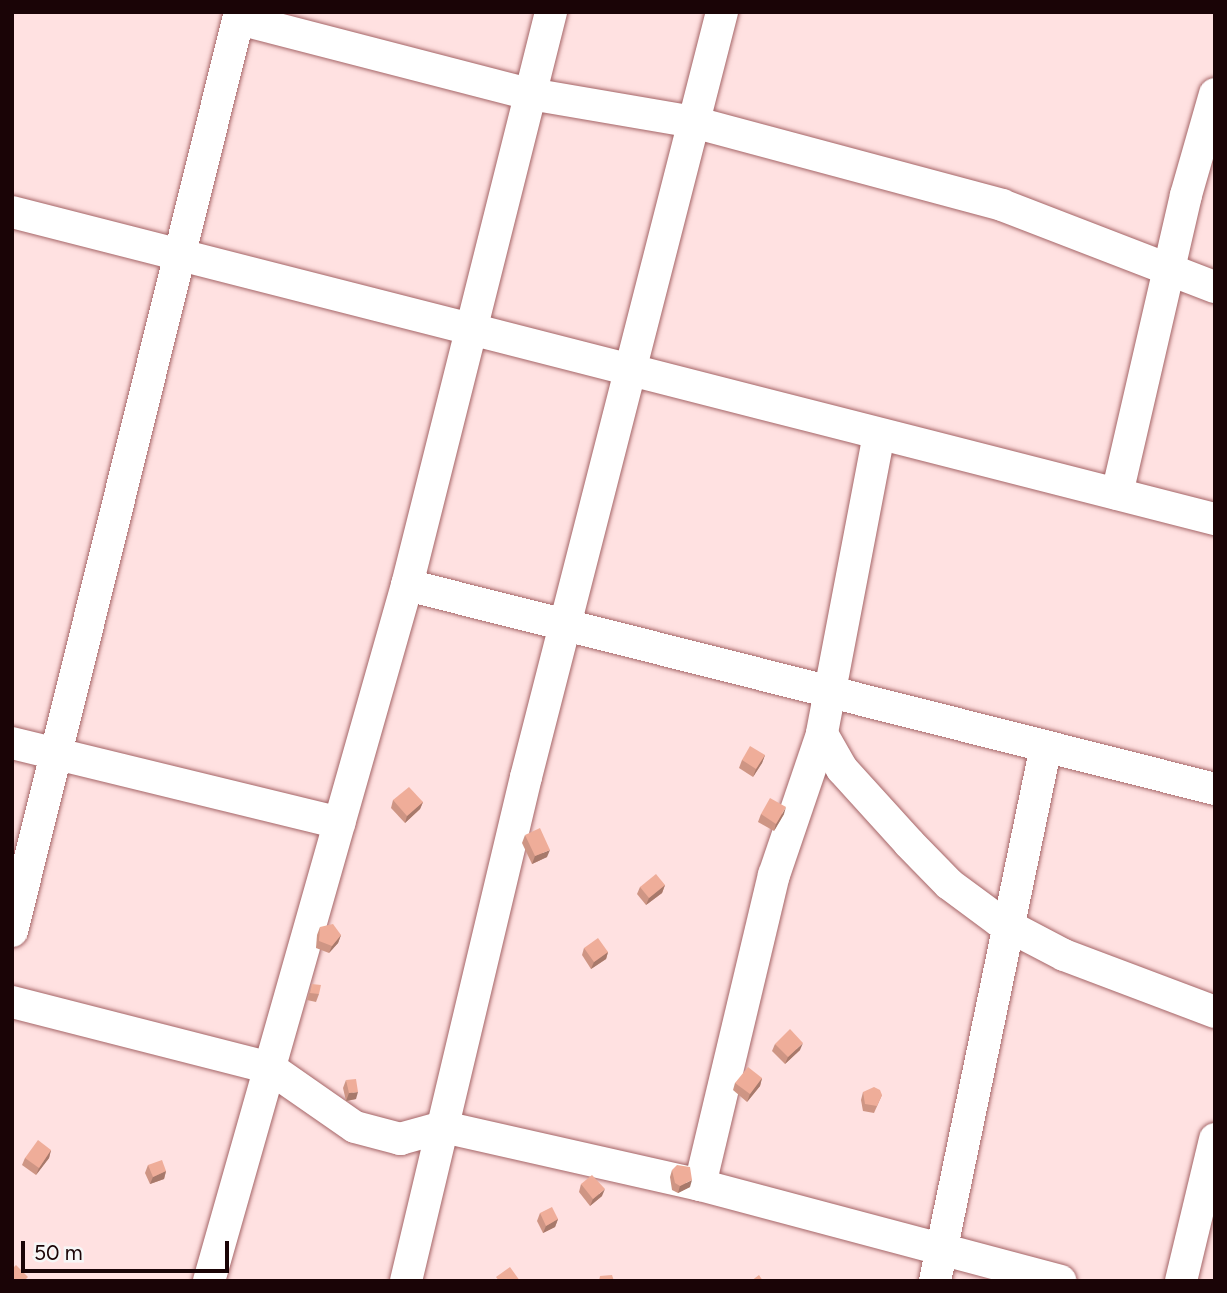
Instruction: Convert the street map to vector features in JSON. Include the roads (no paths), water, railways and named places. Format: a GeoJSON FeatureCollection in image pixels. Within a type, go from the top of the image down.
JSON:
{"type":"FeatureCollection","features":[{"type":"Feature","properties":{"kind":"street"},"geometry":{"type":"LineString","coordinates":[[214,1280],[270,1068],[407,585],[551,12]]}},
{"type":"Feature","properties":{"kind":"street"},"geometry":{"type":"LineString","coordinates":[[406,1281],[565,624],[722,12]]}},
{"type":"Feature","properties":{"kind":"street"},"geometry":{"type":"LineString","coordinates":[[12,931],[240,16],[530,94],[693,122],[1002,205],[1215,287]]}},
{"type":"Feature","properties":{"kind":"street"},"geometry":{"type":"LineString","coordinates":[[1117,494],[1168,269],[1215,94]]}},
{"type":"Feature","properties":{"kind":"street"},"geometry":{"type":"LineString","coordinates":[[12,212],[1215,519]]}},
{"type":"Feature","properties":{"kind":"street"},"geometry":{"type":"LineString","coordinates":[[700,1185],[774,875],[822,734],[879,434]]}},
{"type":"Feature","properties":{"kind":"street"},"geometry":{"type":"LineString","coordinates":[[407,585],[1215,789]]}},
{"type":"Feature","properties":{"kind":"street"},"geometry":{"type":"LineString","coordinates":[[822,734],[842,769],[949,884],[1009,926],[1064,955],[1215,1012]]}},
{"type":"Feature","properties":{"kind":"street"},"geometry":{"type":"LineString","coordinates":[[12,743],[339,823]]}},
{"type":"Feature","properties":{"kind":"street"},"geometry":{"type":"LineString","coordinates":[[935,1281],[1046,746]]}},
{"type":"Feature","properties":{"kind":"street"},"geometry":{"type":"LineString","coordinates":[[12,1002],[270,1068],[355,1127],[400,1139],[443,1127],[700,1185],[1060,1281]]}},
{"type":"Feature","properties":{"kind":"street"},"geometry":{"type":"LineString","coordinates":[[1181,1281],[1215,1139]]}}]}
